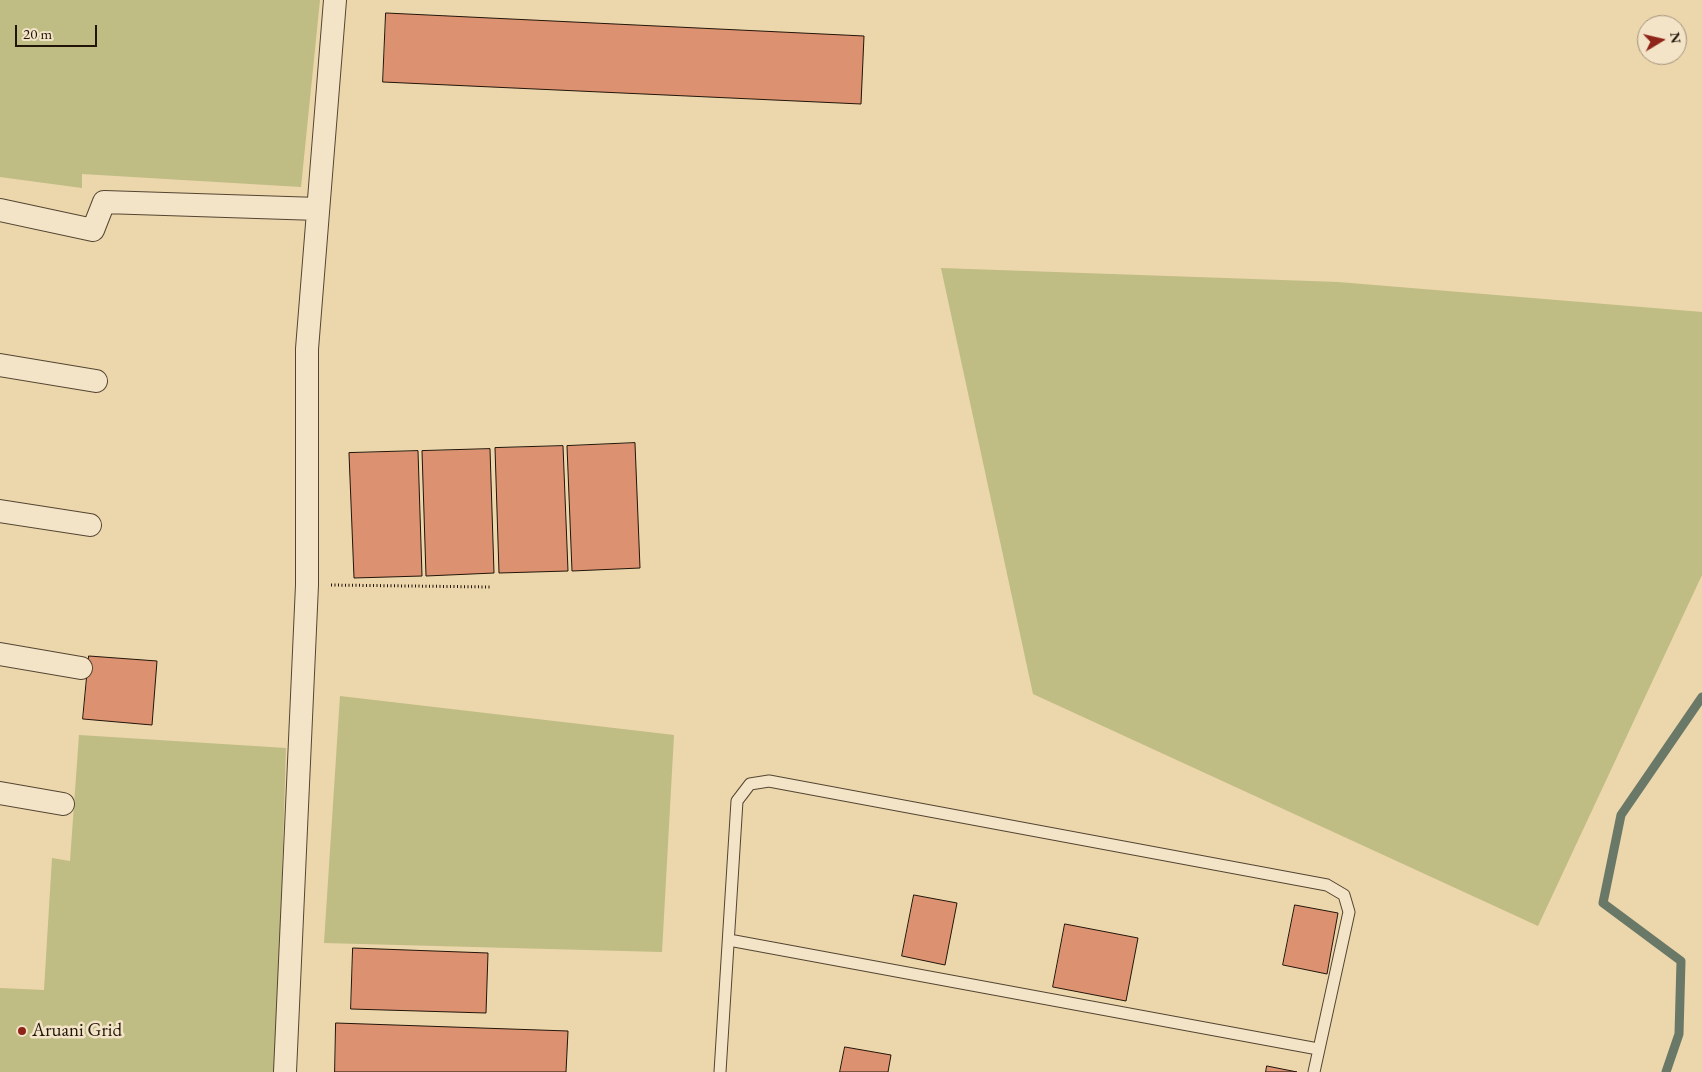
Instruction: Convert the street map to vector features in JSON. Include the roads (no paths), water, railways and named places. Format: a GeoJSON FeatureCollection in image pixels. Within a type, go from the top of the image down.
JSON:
{"type":"FeatureCollection","features":[{"type":"Feature","properties":{"kind":"street"},"geometry":{"type":"LineString","coordinates":[[285,1072],[307,585],[307,349],[335,0]]}},
{"type":"Feature","properties":{"kind":"street"},"geometry":{"type":"LineString","coordinates":[[0,210],[93,230],[104,202],[318,209]]}},
{"type":"Feature","properties":{"kind":"street"},"geometry":{"type":"LineString","coordinates":[[0,366],[96,381]]}},
{"type":"Feature","properties":{"kind":"street"},"geometry":{"type":"LineString","coordinates":[[0,511],[90,525]]}},
{"type":"Feature","properties":{"kind":"street"},"geometry":{"type":"LineString","coordinates":[[0,654],[81,668]]}},
{"type":"Feature","properties":{"kind":"street"},"geometry":{"type":"LineString","coordinates":[[0,793],[63,804]]}},
{"type":"Feature","properties":{"kind":"lane"},"geometry":{"type":"LineString","coordinates":[[720,1072],[737,801],[750,784],[769,781],[1327,885],[1344,895],[1349,912],[1314,1072]]}},
{"type":"Feature","properties":{"kind":"lane"},"geometry":{"type":"LineString","coordinates":[[729,940],[1318,1049]]}},
{"type":"Feature","properties":{"kind":"waterway"},"geometry":{"type":"LineString","coordinates":[[1666,1072],[1679,1034],[1681,961],[1603,903],[1621,815],[1702,697]]}},
{"type":"Feature","properties":{"kind":"place","name":"Aruani Grid"},"geometry":{"type":"Point","coordinates":[22,1031]}}]}
